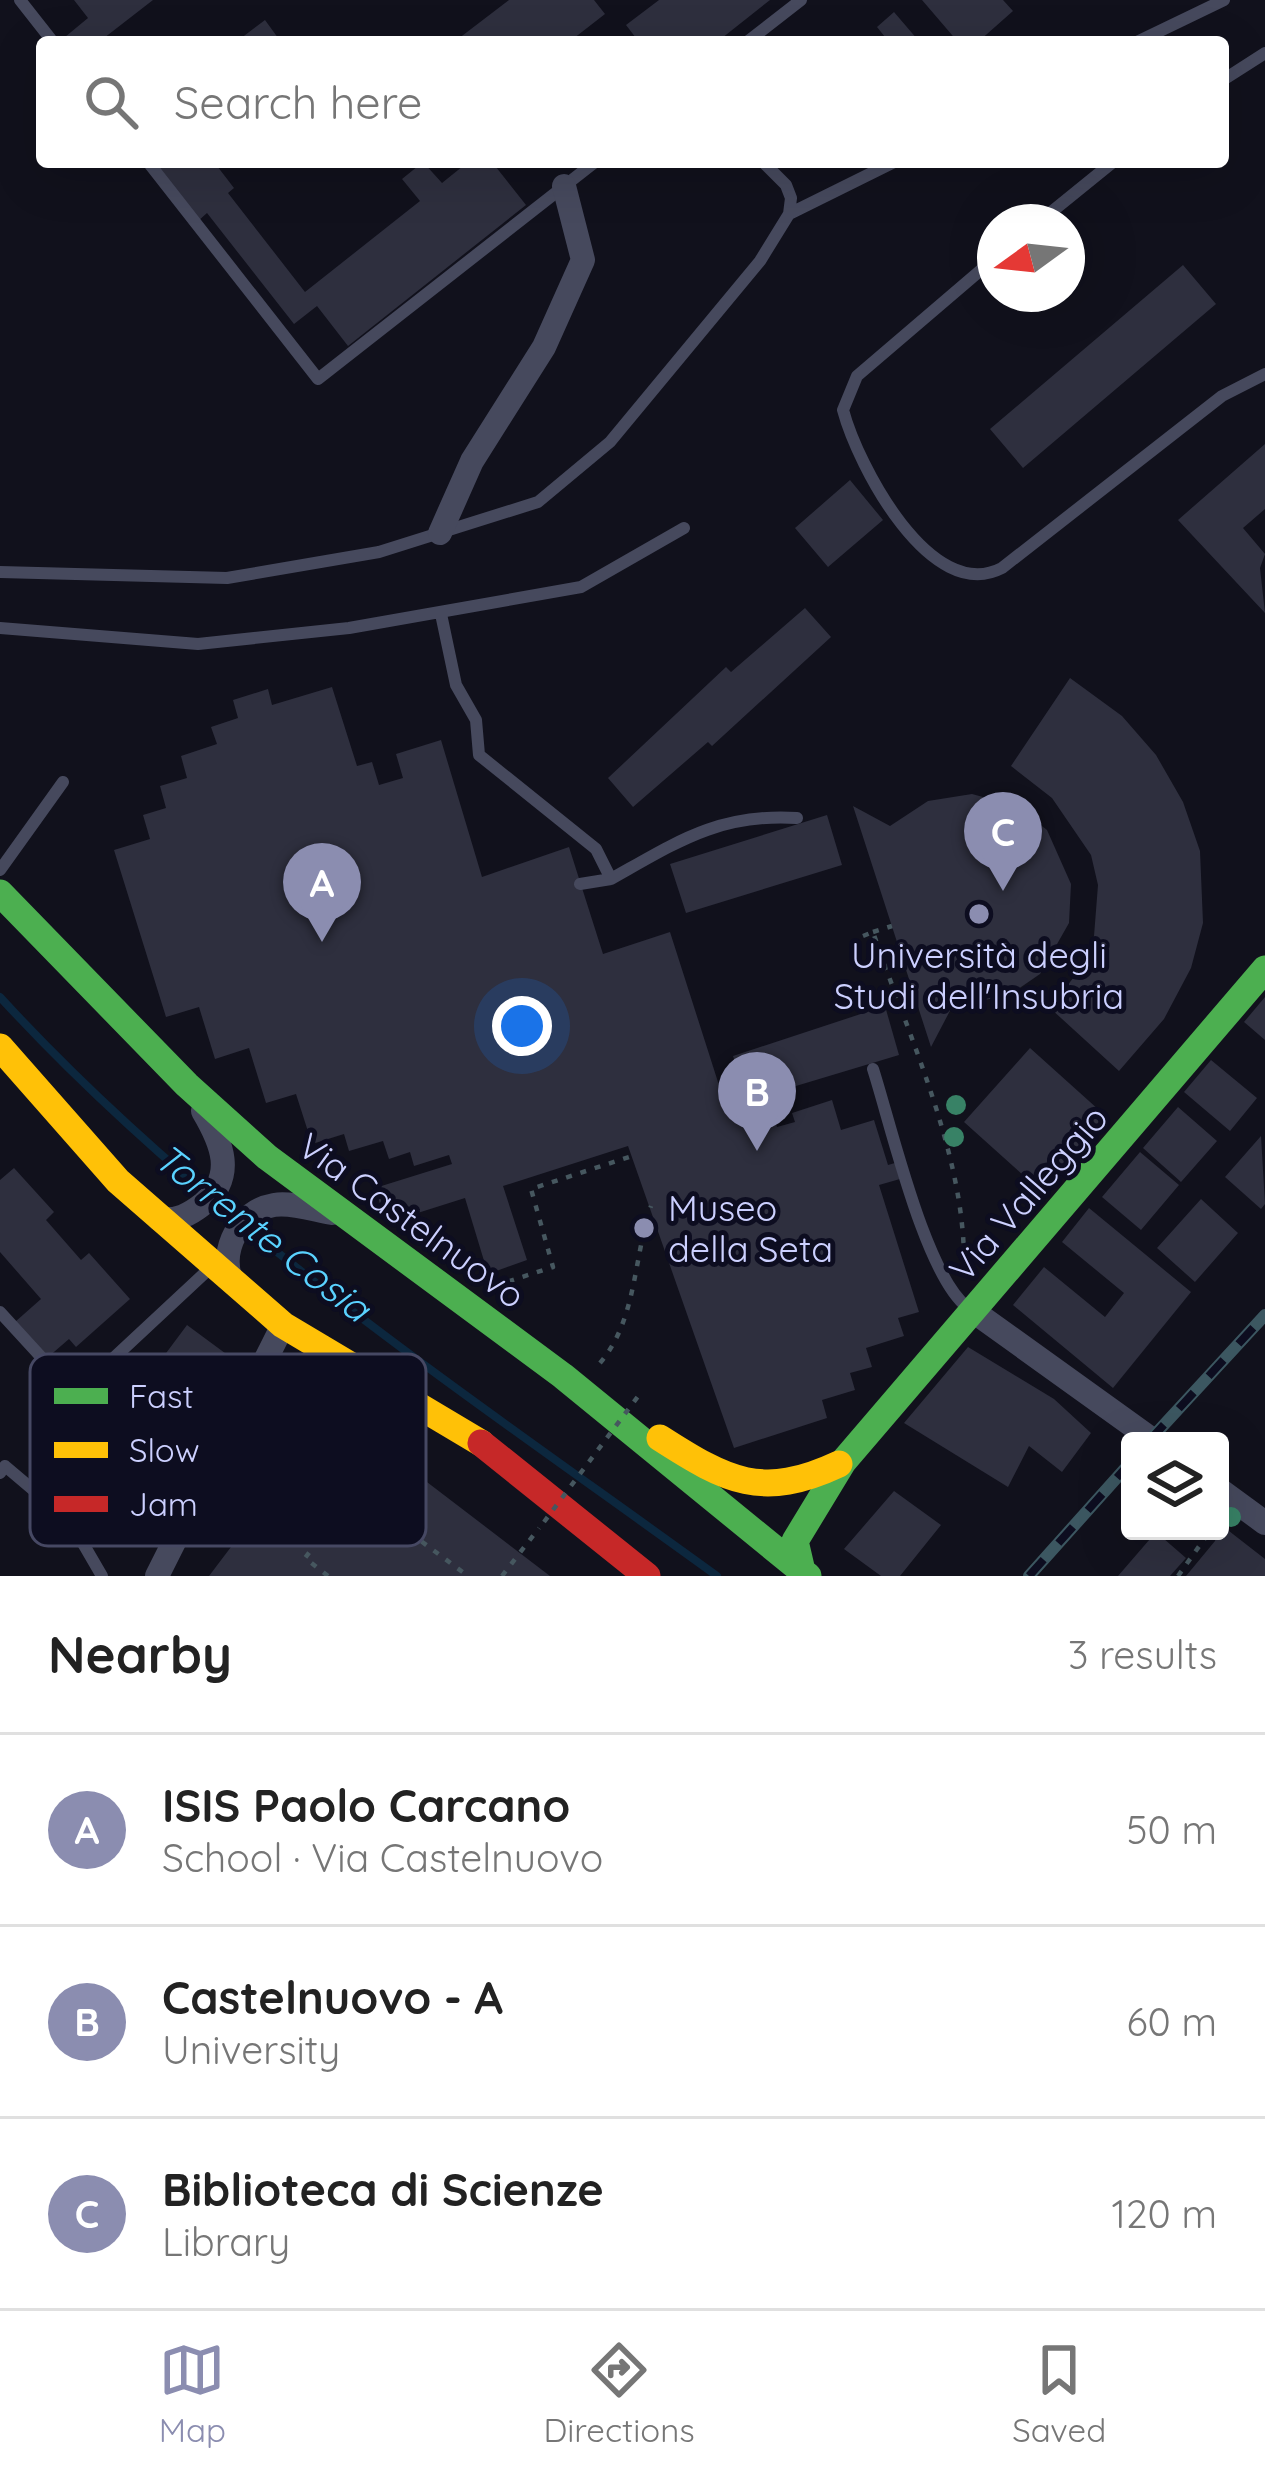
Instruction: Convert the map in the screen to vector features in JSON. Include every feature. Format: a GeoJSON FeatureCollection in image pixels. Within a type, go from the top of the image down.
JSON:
{"type":"FeatureCollection","features":[{"type":"Feature","properties":{"kind":"main road","name":"Via Castelnuovo"},"geometry":{"type":"LineString","coordinates":[[0,893],[187,1085],[340,1215],[563,1376],[805,1573]]}},
{"type":"Feature","properties":{"kind":"main road","name":"Via Valleggio"},"geometry":{"type":"LineString","coordinates":[[805,1573],[795,1541],[843,1462],[965,1305],[1265,969]]}},
{"type":"Feature","properties":{"kind":"main road"},"geometry":{"type":"LineString","coordinates":[[0,1047],[118,1181],[159,1219],[225,1264],[278,1333],[317,1354]]}},
{"type":"Feature","properties":{"kind":"main road","name":"Via Valleggio"},"geometry":{"type":"LineString","coordinates":[[563,1376],[699,1463],[753,1488],[796,1484],[843,1462]]}},
{"type":"Feature","properties":{"kind":"main road"},"geometry":{"type":"LineString","coordinates":[[426,1413],[486,1446],[647,1576]]}},
{"type":"Feature","properties":{"kind":"street"},"geometry":{"type":"LineString","coordinates":[[440,533],[472,461],[544,347],[583,260],[564,186]]}},
{"type":"Feature","properties":{"kind":"street"},"geometry":{"type":"LineString","coordinates":[[159,1219],[172,1220],[194,1211],[213,1194],[224,1173],[215,1132],[187,1085]]}},
{"type":"Feature","properties":{"kind":"street"},"geometry":{"type":"LineString","coordinates":[[225,1264],[257,1212],[273,1205],[340,1215]]}},
{"type":"Feature","properties":{"kind":"street"},"geometry":{"type":"LineString","coordinates":[[965,1305],[1141,1432]]}},
{"type":"Feature","properties":{"kind":"street"},"geometry":{"type":"LineString","coordinates":[[268,1354],[278,1333]]}},
{"type":"Feature","properties":{"kind":"street"},"geometry":{"type":"LineString","coordinates":[[1229,1497],[1265,1523]]}},
{"type":"Feature","properties":{"kind":"street"},"geometry":{"type":"LineString","coordinates":[[157,1576],[172,1546]]}},
{"type":"Feature","properties":{"kind":"lane"},"geometry":{"type":"LineString","coordinates":[[20,0],[48,36]]}},
{"type":"Feature","properties":{"kind":"lane"},"geometry":{"type":"LineString","coordinates":[[755,36],[801,0]]}},
{"type":"Feature","properties":{"kind":"lane"},"geometry":{"type":"LineString","coordinates":[[1149,36],[1224,0]]}},
{"type":"Feature","properties":{"kind":"lane"},"geometry":{"type":"LineString","coordinates":[[1229,76],[1265,53]]}},
{"type":"Feature","properties":{"kind":"lane"},"geometry":{"type":"LineString","coordinates":[[153,168],[319,380],[587,168]]}},
{"type":"Feature","properties":{"kind":"lane"},"geometry":{"type":"LineString","coordinates":[[769,168],[786,185],[789,214]]}},
{"type":"Feature","properties":{"kind":"lane"},"geometry":{"type":"LineString","coordinates":[[0,572],[226,578],[379,552],[538,502],[610,442],[760,261],[789,214],[882,168]]}},
{"type":"Feature","properties":{"kind":"lane"},"geometry":{"type":"LineString","coordinates":[[1061,204],[1106,168]]}},
{"type":"Feature","properties":{"kind":"lane"},"geometry":{"type":"LineString","coordinates":[[977,273],[857,376],[843,410],[873,486],[910,532],[956,574],[983,578],[1002,568],[1222,396],[1265,374]]}},
{"type":"Feature","properties":{"kind":"lane"},"geometry":{"type":"LineString","coordinates":[[0,628],[199,644],[441,614],[580,587],[684,528]]}},
{"type":"Feature","properties":{"kind":"lane"},"geometry":{"type":"LineString","coordinates":[[441,614],[456,685],[476,721],[478,755],[596,849],[611,879]]}},
{"type":"Feature","properties":{"kind":"lane"},"geometry":{"type":"LineString","coordinates":[[0,870],[63,782]]}},
{"type":"Feature","properties":{"kind":"lane"},"geometry":{"type":"LineString","coordinates":[[580,884],[611,879],[723,823],[751,815],[797,818]]}},
{"type":"Feature","properties":{"kind":"lane"},"geometry":{"type":"LineString","coordinates":[[873,1069],[926,1237],[965,1305]]}},
{"type":"Feature","properties":{"kind":"lane"},"geometry":{"type":"LineString","coordinates":[[122,1354],[225,1264]]}},
{"type":"Feature","properties":{"kind":"lane"},"geometry":{"type":"LineString","coordinates":[[0,1312],[39,1354]]}},
{"type":"Feature","properties":{"kind":"lane"},"geometry":{"type":"LineString","coordinates":[[0,1473],[5,1466],[30,1487]]}},
{"type":"Feature","properties":{"kind":"lane"},"geometry":{"type":"LineString","coordinates":[[85,1546],[102,1576]]}},
{"type":"Feature","properties":{"kind":"path"},"geometry":{"type":"LineString","coordinates":[[863,936],[892,926]]}},
{"type":"Feature","properties":{"kind":"path"},"geometry":{"type":"LineString","coordinates":[[873,932],[937,1120],[965,1228],[965,1305]]}},
{"type":"Feature","properties":{"kind":"path"},"geometry":{"type":"LineString","coordinates":[[531,1189],[632,1156]]}},
{"type":"Feature","properties":{"kind":"path"},"geometry":{"type":"LineString","coordinates":[[488,1288],[554,1267],[527,1178]]}},
{"type":"Feature","properties":{"kind":"path"},"geometry":{"type":"LineString","coordinates":[[598,1366],[616,1344],[626,1319],[637,1247],[651,1206]]}},
{"type":"Feature","properties":{"kind":"path"},"geometry":{"type":"LineString","coordinates":[[278,1333],[288,1354]]}},
{"type":"Feature","properties":{"kind":"path"},"geometry":{"type":"LineString","coordinates":[[502,1576],[639,1395]]}},
{"type":"Feature","properties":{"kind":"path"},"geometry":{"type":"LineString","coordinates":[[1178,1576],[1204,1540]]}},
{"type":"Feature","properties":{"kind":"path"},"geometry":{"type":"LineString","coordinates":[[426,1545],[468,1576]]}},
{"type":"Feature","properties":{"kind":"path"},"geometry":{"type":"LineString","coordinates":[[313,1546],[304,1558],[328,1576]]}},
{"type":"Feature","properties":{"kind":"building"},"geometry":{"type":"Polygon","coordinates":[[[74,0],[153,0],[107,36],[66,36],[88,18],[74,0]]]}},
{"type":"Feature","properties":{"kind":"building"},"geometry":{"type":"Polygon","coordinates":[[[509,0],[594,0],[605,14],[577,36],[462,36],[509,0]]]}},
{"type":"Feature","properties":{"kind":"building"},"geometry":{"type":"Polygon","coordinates":[[[659,0],[770,0],[725,36],[634,36],[626,25],[659,0]]]}},
{"type":"Feature","properties":{"kind":"building"},"geometry":{"type":"Polygon","coordinates":[[[922,0],[1003,0],[1013,11],[985,36],[953,36],[922,0]]]}},
{"type":"Feature","properties":{"kind":"building"},"geometry":{"type":"Polygon","coordinates":[[[894,12],[915,36],[884,36],[877,27],[894,12]]]}},
{"type":"Feature","properties":{"kind":"building"},"geometry":{"type":"Polygon","coordinates":[[[265,20],[277,36],[244,36],[265,20]]]}},
{"type":"Feature","properties":{"kind":"building"},"geometry":{"type":"Polygon","coordinates":[[[154,168],[219,168],[234,188],[228,193],[305,292],[420,201],[402,179],[416,168],[428,168],[442,183],[461,168],[497,168],[526,205],[348,346],[317,306],[294,324],[207,213],[197,222],[154,168]]]}},
{"type":"Feature","properties":{"kind":"building"},"geometry":{"type":"Polygon","coordinates":[[[1183,265],[1216,304],[1023,468],[990,429],[1183,265]]]}},
{"type":"Feature","properties":{"kind":"building"},"geometry":{"type":"Polygon","coordinates":[[[1265,444],[1265,509],[1243,528],[1265,554],[1260,568],[1265,613],[1178,520],[1265,444]]]}},
{"type":"Feature","properties":{"kind":"building"},"geometry":{"type":"Polygon","coordinates":[[[850,480],[883,520],[828,567],[795,528],[850,480]]]}},
{"type":"Feature","properties":{"kind":"building"},"geometry":{"type":"Polygon","coordinates":[[[805,608],[831,637],[712,746],[708,742],[633,807],[608,778],[726,667],[731,672],[805,608]]]}},
{"type":"Feature","properties":{"kind":"building"},"geometry":{"type":"Polygon","coordinates":[[[1070,678],[1122,716],[1156,755],[1183,802],[1200,851],[1203,923],[1191,968],[1164,1019],[1119,1071],[1050,1008],[1077,973],[1094,936],[1098,885],[1091,855],[1052,798],[1011,766],[1070,678]]]}},
{"type":"Feature","properties":{"kind":"building"},"geometry":{"type":"Polygon","coordinates":[[[332,687],[357,766],[372,762],[379,785],[403,778],[396,754],[441,740],[482,877],[569,847],[603,954],[670,932],[726,1107],[747,1100],[733,1056],[885,1006],[899,1055],[766,1095],[777,1127],[795,1122],[792,1113],[832,1100],[841,1130],[874,1120],[888,1165],[895,1163],[900,1179],[879,1185],[919,1312],[898,1318],[904,1336],[866,1348],[872,1367],[850,1373],[855,1390],[822,1400],[827,1418],[734,1448],[628,1146],[503,1186],[527,1260],[488,1274],[465,1198],[386,1223],[375,1188],[452,1164],[449,1155],[414,1166],[410,1152],[389,1159],[383,1141],[349,1151],[344,1134],[312,1144],[296,1094],[266,1103],[249,1048],[215,1059],[199,1007],[166,1017],[114,850],[150,839],[143,815],[166,808],[160,786],[187,778],[181,756],[217,744],[211,727],[238,718],[233,700],[268,689],[272,705],[332,687]]]}},
{"type":"Feature","properties":{"kind":"building","name":"Università degli Studi dell'Insubria"},"geometry":{"type":"Polygon","coordinates":[[[972,794],[1016,806],[1047,830],[1071,884],[1069,923],[1040,974],[1008,996],[953,1005],[931,1047],[853,806],[890,826],[928,801],[972,794]]]}},
{"type":"Feature","properties":{"kind":"building"},"geometry":{"type":"Polygon","coordinates":[[[827,815],[842,865],[686,913],[670,864],[827,815]]]}},
{"type":"Feature","properties":{"kind":"building"},"geometry":{"type":"Polygon","coordinates":[[[1265,997],[1265,1040],[1244,1022],[1265,997]]]}},
{"type":"Feature","properties":{"kind":"building"},"geometry":{"type":"Polygon","coordinates":[[[1030,1048],[1109,1119],[1043,1193],[964,1122],[1030,1048]]]}},
{"type":"Feature","properties":{"kind":"building"},"geometry":{"type":"Polygon","coordinates":[[[1211,1060],[1257,1098],[1230,1131],[1184,1092],[1211,1060]]]}},
{"type":"Feature","properties":{"kind":"building"},"geometry":{"type":"Polygon","coordinates":[[[1178,1107],[1217,1141],[1181,1182],[1143,1148],[1178,1107]]]}},
{"type":"Feature","properties":{"kind":"building"},"geometry":{"type":"Polygon","coordinates":[[[1261,1136],[1265,1204],[1261,1209],[1225,1177],[1261,1136]]]}},
{"type":"Feature","properties":{"kind":"building"},"geometry":{"type":"Polygon","coordinates":[[[1140,1152],[1179,1185],[1141,1230],[1102,1197],[1140,1152]]]}},
{"type":"Feature","properties":{"kind":"building"},"geometry":{"type":"Polygon","coordinates":[[[14,1168],[54,1212],[46,1220],[81,1260],[89,1253],[130,1299],[76,1347],[69,1339],[52,1354],[43,1354],[15,1322],[41,1299],[0,1252],[0,1180],[14,1168]]]}},
{"type":"Feature","properties":{"kind":"building"},"geometry":{"type":"Polygon","coordinates":[[[1201,1199],[1238,1233],[1195,1282],[1157,1248],[1201,1199]]]}},
{"type":"Feature","properties":{"kind":"building"},"geometry":{"type":"Polygon","coordinates":[[[1089,1208],[1191,1292],[1113,1388],[1013,1305],[1044,1267],[1105,1317],[1124,1293],[1062,1242],[1089,1208]]]}},
{"type":"Feature","properties":{"kind":"building"},"geometry":{"type":"Polygon","coordinates":[[[187,1325],[226,1354],[165,1354],[187,1325]]]}},
{"type":"Feature","properties":{"kind":"building"},"geometry":{"type":"Polygon","coordinates":[[[968,1347],[1054,1399],[1091,1433],[1062,1472],[1029,1446],[1008,1487],[904,1423],[968,1347]]]}},
{"type":"Feature","properties":{"kind":"building"},"geometry":{"type":"Polygon","coordinates":[[[426,1481],[550,1576],[209,1576],[232,1546],[426,1546],[426,1481]]]}},
{"type":"Feature","properties":{"kind":"building"},"geometry":{"type":"Polygon","coordinates":[[[894,1491],[941,1525],[900,1576],[881,1576],[844,1549],[894,1491]]]}},
{"type":"Feature","properties":{"kind":"building"},"geometry":{"type":"Polygon","coordinates":[[[1229,1531],[1265,1559],[1265,1576],[1186,1576],[1215,1541],[1229,1540],[1229,1531]]]}},
{"type":"Feature","properties":{"kind":"building"},"geometry":{"type":"Polygon","coordinates":[[[1149,1540],[1165,1540],[1186,1558],[1170,1576],[1118,1576],[1149,1540]]]}},
{"type":"Feature","properties":{"kind":"waterway","name":"Torrente Cosia"},"geometry":{"type":"LineString","coordinates":[[0,997],[165,1158],[410,1354]]}},
{"type":"Feature","properties":{"kind":"waterway","name":"Torrente Cosia"},"geometry":{"type":"LineString","coordinates":[[426,1366],[717,1576]]}},
{"type":"Feature","properties":{"kind":"railway"},"geometry":{"type":"LineString","coordinates":[[1157,1432],[1265,1315]]}},
{"type":"Feature","properties":{"kind":"railway"},"geometry":{"type":"LineString","coordinates":[[1029,1576],[1121,1473]]}},
{"type":"Feature","properties":{"kind":"traffic: fast"},"geometry":{"type":"LineString","coordinates":[[0,893],[187,1085],[267,1157],[563,1376],[808,1576]]}},
{"type":"Feature","properties":{"kind":"traffic: fast"},"geometry":{"type":"LineString","coordinates":[[802,1571],[795,1541],[843,1462],[1265,969]]}},
{"type":"Feature","properties":{"kind":"traffic: slow"},"geometry":{"type":"LineString","coordinates":[[0,1047],[118,1181],[283,1325],[332,1354]]}},
{"type":"Feature","properties":{"kind":"traffic: slow"},"geometry":{"type":"LineString","coordinates":[[426,1410],[481,1443]]}},
{"type":"Feature","properties":{"kind":"traffic: slow"},"geometry":{"type":"LineString","coordinates":[[660,1438],[705,1465],[746,1481],[788,1481],[839,1464]]}},
{"type":"Feature","properties":{"kind":"traffic: jam"},"geometry":{"type":"LineString","coordinates":[[481,1443],[647,1576]]}},
{"type":"Feature","properties":{"kind":"place","name":"Biblioteca di Scienze"},"geometry":{"type":"Point","coordinates":[1003,891]}},
{"type":"Feature","properties":{"kind":"place","name":"Università degli Studi dell'Insubria"},"geometry":{"type":"Point","coordinates":[979,914]}},
{"type":"Feature","properties":{"kind":"place","name":"ISIS Paolo Carcano"},"geometry":{"type":"Point","coordinates":[322,942]}},
{"type":"Feature","properties":{"kind":"place","name":"Castelnuovo - A"},"geometry":{"type":"Point","coordinates":[757,1151]}},
{"type":"Feature","properties":{"kind":"place","name":"Museo della Seta"},"geometry":{"type":"Point","coordinates":[644,1228]}}]}
